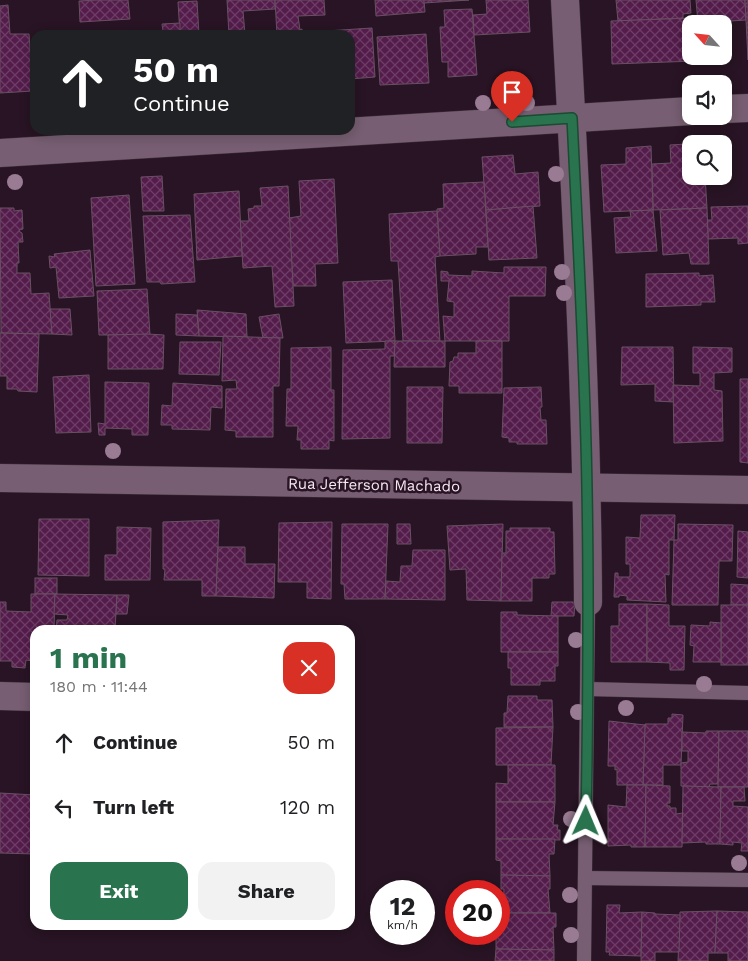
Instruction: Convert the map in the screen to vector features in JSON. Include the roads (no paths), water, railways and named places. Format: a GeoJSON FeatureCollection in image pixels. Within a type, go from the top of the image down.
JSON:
{"type":"FeatureCollection","features":[{"type":"Feature","properties":{"kind":"street"},"geometry":{"type":"LineString","coordinates":[[565,0],[583,353],[588,602]]}},
{"type":"Feature","properties":{"kind":"street"},"geometry":{"type":"LineString","coordinates":[[732,109],[748,108]]}},
{"type":"Feature","properties":{"kind":"street"},"geometry":{"type":"LineString","coordinates":[[355,131],[682,112]]}},
{"type":"Feature","properties":{"kind":"street"},"geometry":{"type":"LineString","coordinates":[[0,153],[294,135]]}},
{"type":"Feature","properties":{"kind":"street","name":"Rua Jefferson Machado"},"geometry":{"type":"LineString","coordinates":[[0,478],[748,490]]}},
{"type":"Feature","properties":{"kind":"street"},"geometry":{"type":"LineString","coordinates":[[0,696],[30,697]]}},
{"type":"Feature","properties":{"kind":"lane"},"geometry":{"type":"LineString","coordinates":[[584,961],[588,602]]}},
{"type":"Feature","properties":{"kind":"lane"},"geometry":{"type":"LineString","coordinates":[[588,689],[748,693]]}},
{"type":"Feature","properties":{"kind":"lane"},"geometry":{"type":"LineString","coordinates":[[585,878],[748,880]]}}]}
